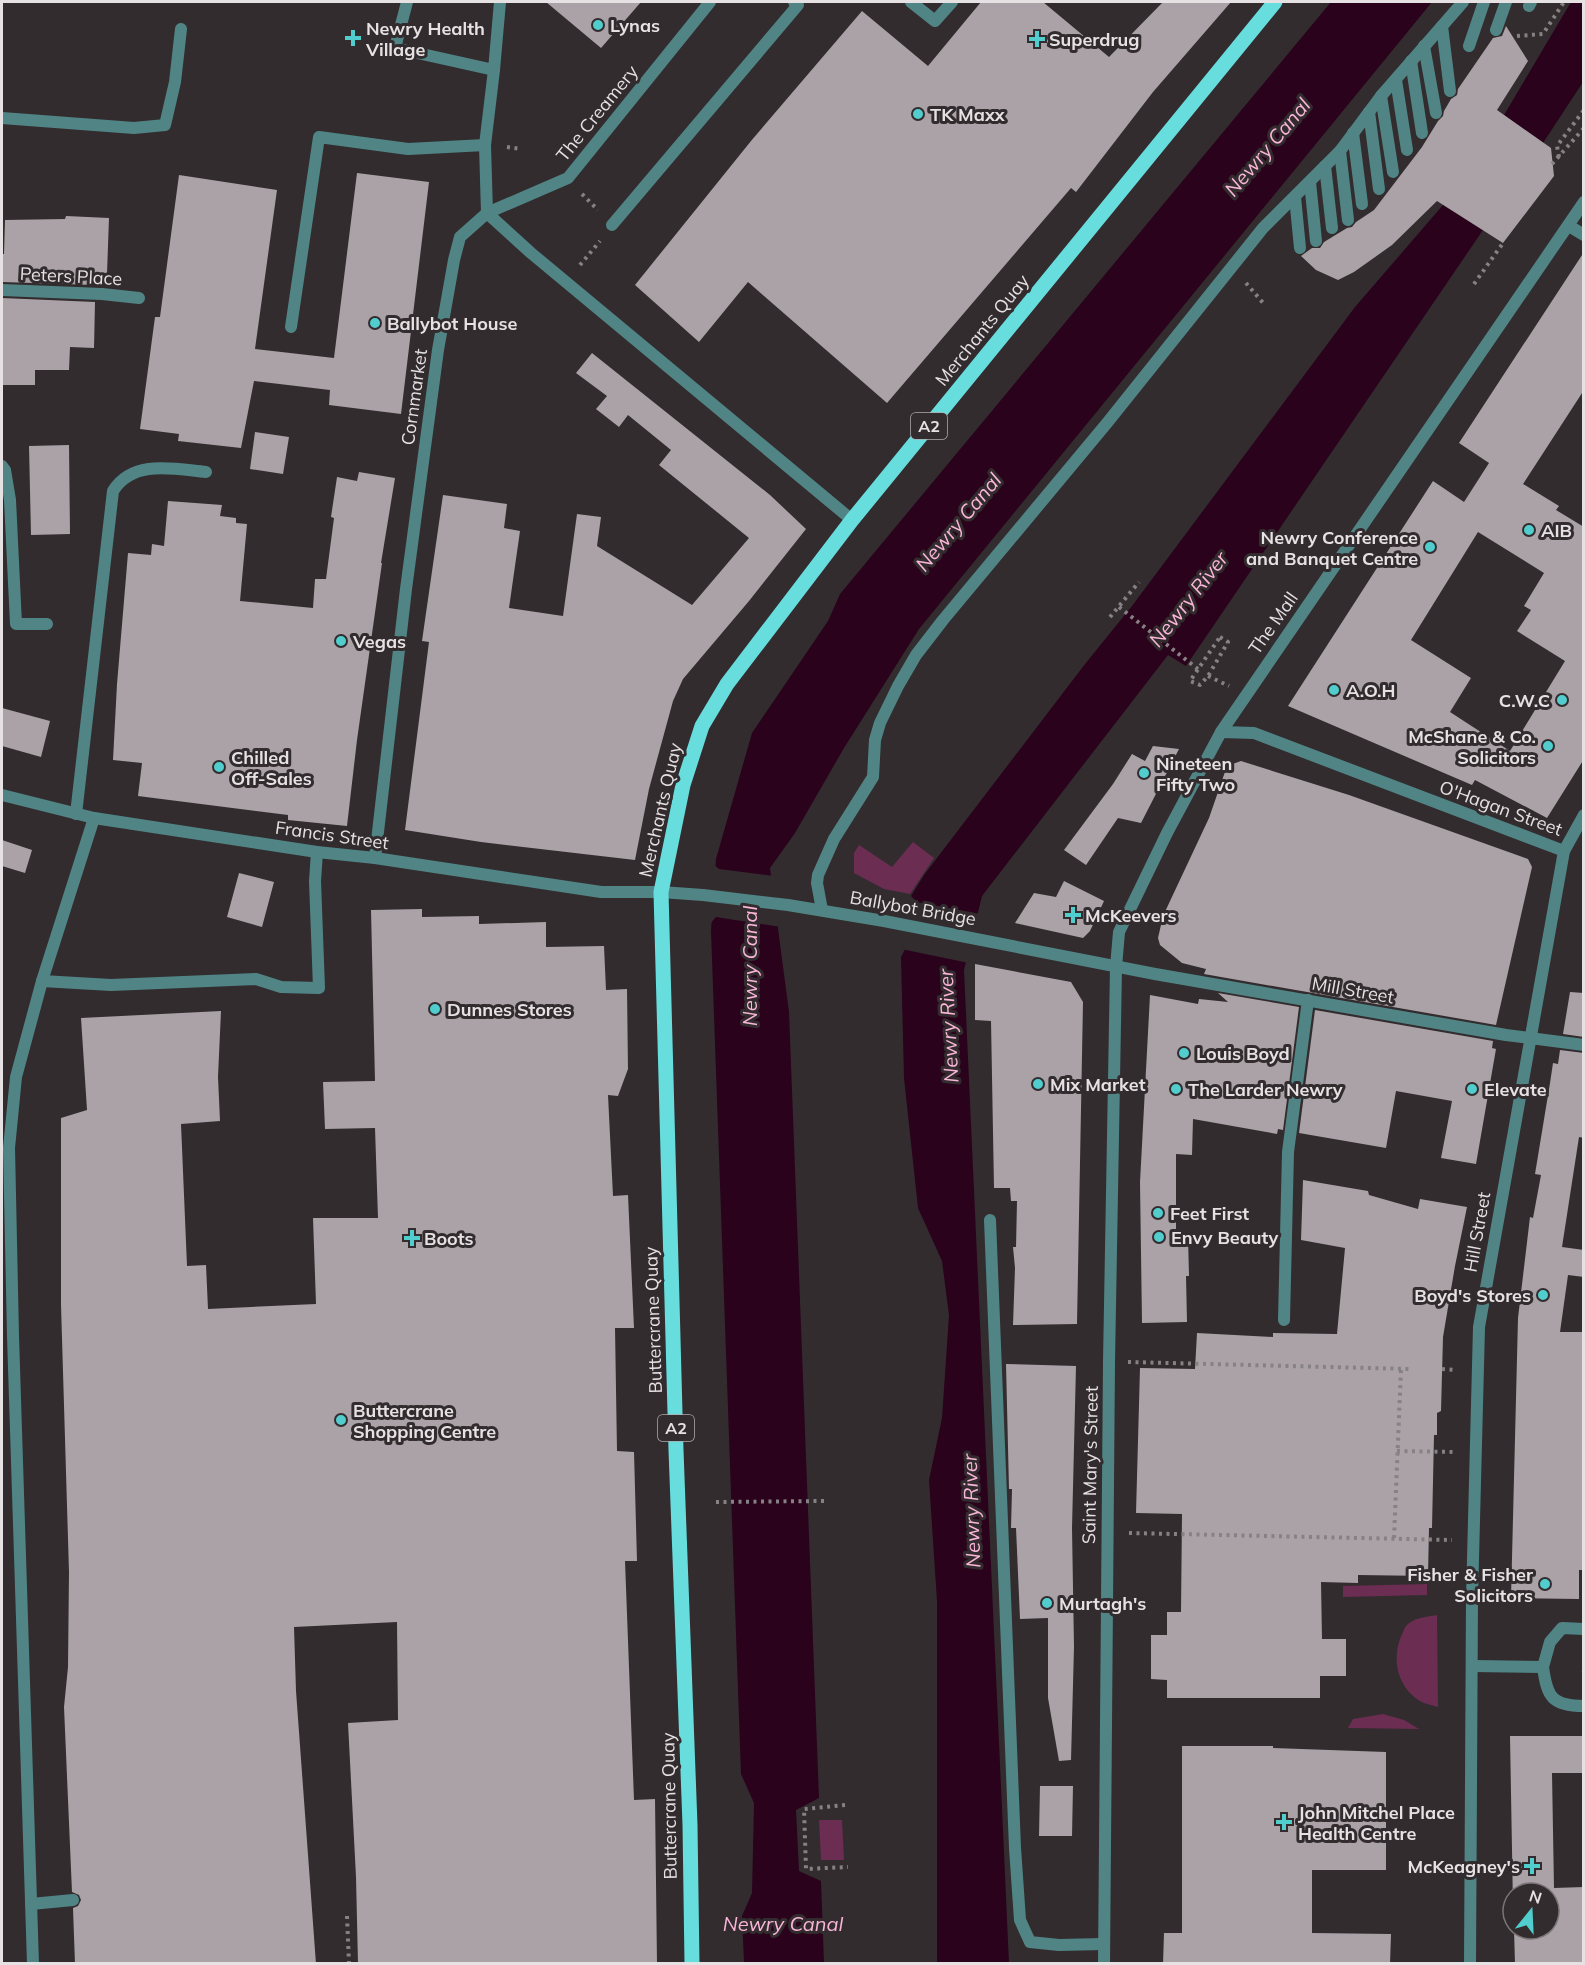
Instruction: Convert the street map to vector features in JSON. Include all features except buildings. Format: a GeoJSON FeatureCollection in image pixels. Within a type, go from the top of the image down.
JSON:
{"type":"FeatureCollection","features":[{"type":"Feature","properties":{"kind":"main road","name":"Merchants Quay"},"geometry":{"type":"LineString","coordinates":[[661,892],[683,785],[702,726],[727,684],[852,520],[1275,2]]}},
{"type":"Feature","properties":{"kind":"main road","name":"Buttercrane Quay"},"geometry":{"type":"LineString","coordinates":[[661,892],[676,1438],[690,1825],[692,1964]]}},
{"type":"Feature","properties":{"kind":"street"},"geometry":{"type":"LineString","coordinates":[[407,2],[396,48],[494,69]]}},
{"type":"Feature","properties":{"kind":"street"},"geometry":{"type":"LineString","coordinates":[[500,2],[485,144],[487,213],[557,275],[852,520]]}},
{"type":"Feature","properties":{"kind":"street","name":"The Creamery"},"geometry":{"type":"LineString","coordinates":[[487,213],[567,178],[710,2]]}},
{"type":"Feature","properties":{"kind":"street"},"geometry":{"type":"LineString","coordinates":[[612,225],[798,5],[794,2]]}},
{"type":"Feature","properties":{"kind":"street"},"geometry":{"type":"LineString","coordinates":[[911,2],[934,21],[952,2]]}},
{"type":"Feature","properties":{"kind":"street"},"geometry":{"type":"LineString","coordinates":[[822,910],[817,884],[818,875],[834,839],[873,777],[875,740],[880,723],[897,686],[916,655],[1107,423],[1263,228],[1340,151],[1382,96],[1463,2]]}},
{"type":"Feature","properties":{"kind":"street"},"geometry":{"type":"LineString","coordinates":[[1469,46],[1484,2]]}},
{"type":"Feature","properties":{"kind":"street"},"geometry":{"type":"LineString","coordinates":[[1496,30],[1506,2]]}},
{"type":"Feature","properties":{"kind":"street"},"geometry":{"type":"LineString","coordinates":[[1442,26],[1450,91]]}},
{"type":"Feature","properties":{"kind":"street"},"geometry":{"type":"LineString","coordinates":[[2,118],[134,129],[165,125],[175,82],[181,29]]}},
{"type":"Feature","properties":{"kind":"street"},"geometry":{"type":"LineString","coordinates":[[1424,46],[1436,113]]}},
{"type":"Feature","properties":{"kind":"street"},"geometry":{"type":"LineString","coordinates":[[1412,61],[1422,133]]}},
{"type":"Feature","properties":{"kind":"street"},"geometry":{"type":"LineString","coordinates":[[1396,80],[1407,150]]}},
{"type":"Feature","properties":{"kind":"street"},"geometry":{"type":"LineString","coordinates":[[1382,96],[1393,172]]}},
{"type":"Feature","properties":{"kind":"street"},"geometry":{"type":"LineString","coordinates":[[1369,112],[1378,189]]}},
{"type":"Feature","properties":{"kind":"street"},"geometry":{"type":"LineString","coordinates":[[1353,133],[1362,204]]}},
{"type":"Feature","properties":{"kind":"street"},"geometry":{"type":"LineString","coordinates":[[291,327],[319,137],[408,149],[485,144]]}},
{"type":"Feature","properties":{"kind":"street"},"geometry":{"type":"LineString","coordinates":[[1340,151],[1348,220]]}},
{"type":"Feature","properties":{"kind":"street"},"geometry":{"type":"LineString","coordinates":[[1325,166],[1332,228]]}},
{"type":"Feature","properties":{"kind":"street"},"geometry":{"type":"LineString","coordinates":[[1310,182],[1316,241]]}},
{"type":"Feature","properties":{"kind":"street"},"geometry":{"type":"LineString","coordinates":[[1295,197],[1300,248]]}},
{"type":"Feature","properties":{"kind":"street","name":"The Mall"},"geometry":{"type":"LineString","coordinates":[[1116,967],[1119,932],[1167,833],[1221,732],[1584,202]]}},
{"type":"Feature","properties":{"kind":"street","name":"Cornmarket"},"geometry":{"type":"LineString","coordinates":[[375,858],[406,589],[440,339],[460,237],[487,213]]}},
{"type":"Feature","properties":{"kind":"street"},"geometry":{"type":"LineString","coordinates":[[1569,226],[1584,235]]}},
{"type":"Feature","properties":{"kind":"street","name":"Peters Place"},"geometry":{"type":"LineString","coordinates":[[2,290],[102,294],[139,298]]}},
{"type":"Feature","properties":{"kind":"street"},"geometry":{"type":"LineString","coordinates":[[2,466],[5,470],[10,500],[16,624],[47,624]]}},
{"type":"Feature","properties":{"kind":"street"},"geometry":{"type":"LineString","coordinates":[[76,814],[113,491],[119,481],[131,473],[154,468],[206,472]]}},
{"type":"Feature","properties":{"kind":"street","name":"O'Hagan Street"},"geometry":{"type":"LineString","coordinates":[[1221,732],[1254,733],[1564,851]]}},
{"type":"Feature","properties":{"kind":"street","name":"Francis Street"},"geometry":{"type":"LineString","coordinates":[[2,795],[94,818],[317,852],[375,858],[601,891],[661,892]]}},
{"type":"Feature","properties":{"kind":"street","name":"Hill Street"},"geometry":{"type":"LineString","coordinates":[[1470,1964],[1473,1541],[1479,1327],[1564,851],[1584,815]]}},
{"type":"Feature","properties":{"kind":"street"},"geometry":{"type":"LineString","coordinates":[[33,1964],[13,1348],[9,1148],[16,1077],[42,981],[94,818]]}},
{"type":"Feature","properties":{"kind":"street"},"geometry":{"type":"LineString","coordinates":[[42,981],[111,986],[256,979],[281,987],[319,988],[315,881],[317,852]]}},
{"type":"Feature","properties":{"kind":"street","name":"Ballybot Bridge"},"geometry":{"type":"LineString","coordinates":[[661,892],[822,910],[1116,967]]}},
{"type":"Feature","properties":{"kind":"street","name":"Mill Street"},"geometry":{"type":"LineString","coordinates":[[1116,967],[1530,1039],[1584,1046]]}},
{"type":"Feature","properties":{"kind":"street","name":"Saint Mary's Street"},"geometry":{"type":"LineString","coordinates":[[1104,1964],[1109,1362],[1116,967]]}},
{"type":"Feature","properties":{"kind":"street"},"geometry":{"type":"LineString","coordinates":[[1284,1320],[1288,1152],[1308,1000]]}},
{"type":"Feature","properties":{"kind":"street"},"geometry":{"type":"LineString","coordinates":[[990,1220],[1014,1836],[1020,1920],[1030,1942],[1059,1945],[1104,1944]]}},
{"type":"Feature","properties":{"kind":"street"},"geometry":{"type":"LineString","coordinates":[[1584,1629],[1562,1628],[1550,1642],[1543,1667],[1545,1688],[1556,1701],[1569,1706],[1584,1706]]}},
{"type":"Feature","properties":{"kind":"street"},"geometry":{"type":"LineString","coordinates":[[1472,1666],[1543,1667]]}},
{"type":"Feature","properties":{"kind":"street"},"geometry":{"type":"LineString","coordinates":[[31,1904],[73,1900]]}},
{"type":"Feature","properties":{"kind":"path"},"geometry":{"type":"LineString","coordinates":[[1558,157],[1557,146],[1584,110]]}},
{"type":"Feature","properties":{"kind":"path"},"geometry":{"type":"LineString","coordinates":[[1552,164],[1584,128]]}},
{"type":"Feature","properties":{"kind":"path"},"geometry":{"type":"LineString","coordinates":[[1474,284],[1503,243]]}},
{"type":"Feature","properties":{"kind":"path"},"geometry":{"type":"LineString","coordinates":[[1110,617],[1139,582]]}},
{"type":"Feature","properties":{"kind":"path"},"geometry":{"type":"LineString","coordinates":[[1119,607],[1199,670]]}},
{"type":"Feature","properties":{"kind":"path"},"geometry":{"type":"LineString","coordinates":[[1220,637],[1228,642],[1200,685],[1190,681],[1199,670],[1220,637]]}},
{"type":"Feature","properties":{"kind":"path"},"geometry":{"type":"LineString","coordinates":[[1109,1362],[1410,1369]]}},
{"type":"Feature","properties":{"kind":"path"},"geometry":{"type":"LineString","coordinates":[[1394,1538],[1401,1369]]}},
{"type":"Feature","properties":{"kind":"path"},"geometry":{"type":"LineString","coordinates":[[1397,1451],[1476,1452]]}},
{"type":"Feature","properties":{"kind":"path"},"geometry":{"type":"LineString","coordinates":[[716,1502],[824,1501]]}},
{"type":"Feature","properties":{"kind":"path"},"geometry":{"type":"LineString","coordinates":[[1108,1533],[1473,1541]]}},
{"type":"Feature","properties":{"kind":"path"},"geometry":{"type":"LineString","coordinates":[[845,1805],[804,1809],[806,1869],[848,1867]]}},
{"type":"Feature","properties":{"kind":"path"},"geometry":{"type":"LineString","coordinates":[[347,1916],[349,1964]]}},
{"type":"Feature","properties":{"kind":"shaded area"},"geometry":{"type":"Polygon","coordinates":[[[913,842],[934,858],[910,894],[884,889],[854,873],[854,853],[859,845],[892,867],[913,842]]]}},
{"type":"Feature","properties":{"kind":"shaded area"},"geometry":{"type":"Polygon","coordinates":[[[1427,1584],[1427,1595],[1343,1597],[1343,1586],[1427,1584]]]}},
{"type":"Feature","properties":{"kind":"shaded area"},"geometry":{"type":"Polygon","coordinates":[[[1437,1615],[1438,1707],[1422,1702],[1412,1695],[1401,1680],[1397,1662],[1399,1643],[1406,1626],[1417,1619],[1437,1615]]]}},
{"type":"Feature","properties":{"kind":"shaded area"},"geometry":{"type":"Polygon","coordinates":[[[1383,1714],[1404,1720],[1419,1729],[1348,1728],[1353,1719],[1383,1714]]]}},
{"type":"Feature","properties":{"kind":"shaded area"},"geometry":{"type":"Polygon","coordinates":[[[819,1820],[842,1820],[844,1860],[821,1860],[819,1820]]]}},
{"type":"Feature","properties":{"kind":"water","name":"Newry Canal"},"geometry":{"type":"Polygon","coordinates":[[[1331,2],[1432,2],[919,629],[844,748],[795,833],[770,868],[789,1012],[819,1798],[796,1810],[799,1871],[821,1881],[824,1963],[744,1963],[742,1916],[752,1893],[754,1803],[741,1774],[711,931],[716,859],[752,733],[828,621],[840,594],[1331,2]]]}},
{"type":"Feature","properties":{"kind":"water"},"geometry":{"type":"Polygon","coordinates":[[[1571,2],[1583,2],[1583,82],[1543,143],[1504,115],[1571,2]]]}},
{"type":"Feature","properties":{"kind":"water","name":"Newry River"},"geometry":{"type":"Polygon","coordinates":[[[1443,205],[1483,230],[1186,666],[1168,655],[982,896],[964,970],[1009,1963],[937,1963],[937,1601],[929,1480],[942,1418],[949,1315],[942,1261],[918,1208],[904,1078],[901,957],[925,910],[911,896],[924,875],[1132,606],[1355,307],[1443,205]]]}},
{"type":"Feature","properties":{"kind":"pier"},"geometry":{"type":"Polygon","coordinates":[[[713,864],[719,869],[774,876],[781,927],[716,917],[709,925],[713,864]]]}},
{"type":"Feature","properties":{"kind":"pier"},"geometry":{"type":"Polygon","coordinates":[[[911,901],[981,914],[969,963],[901,949],[921,910],[911,901]]]}},
{"type":"Feature","properties":{"kind":"place","name":"Lynas"},"geometry":{"type":"Point","coordinates":[598,25]}},
{"type":"Feature","properties":{"kind":"place","name":"Newry Health Village"},"geometry":{"type":"Point","coordinates":[353,38]}},
{"type":"Feature","properties":{"kind":"place","name":"Superdrug"},"geometry":{"type":"Point","coordinates":[1037,39]}},
{"type":"Feature","properties":{"kind":"place","name":"TK Maxx"},"geometry":{"type":"Point","coordinates":[918,114]}},
{"type":"Feature","properties":{"kind":"place","name":"Ballybot House"},"geometry":{"type":"Point","coordinates":[375,323]}},
{"type":"Feature","properties":{"kind":"place","name":"AIB"},"geometry":{"type":"Point","coordinates":[1529,530]}},
{"type":"Feature","properties":{"kind":"place","name":"Newry Conference and Banquet Centre"},"geometry":{"type":"Point","coordinates":[1430,547]}},
{"type":"Feature","properties":{"kind":"place","name":"Vegas"},"geometry":{"type":"Point","coordinates":[341,641]}},
{"type":"Feature","properties":{"kind":"place","name":"A.O.H"},"geometry":{"type":"Point","coordinates":[1334,690]}},
{"type":"Feature","properties":{"kind":"place","name":"C.W.C"},"geometry":{"type":"Point","coordinates":[1562,700]}},
{"type":"Feature","properties":{"kind":"place","name":"McShane & Co. Solicitors"},"geometry":{"type":"Point","coordinates":[1548,746]}},
{"type":"Feature","properties":{"kind":"place","name":"Chilled Off-Sales"},"geometry":{"type":"Point","coordinates":[219,767]}},
{"type":"Feature","properties":{"kind":"place","name":"Nineteen Fifty Two"},"geometry":{"type":"Point","coordinates":[1144,773]}},
{"type":"Feature","properties":{"kind":"place","name":"McKeevers"},"geometry":{"type":"Point","coordinates":[1073,915]}},
{"type":"Feature","properties":{"kind":"place","name":"Dunnes Stores"},"geometry":{"type":"Point","coordinates":[435,1009]}},
{"type":"Feature","properties":{"kind":"place","name":"Louis Boyd"},"geometry":{"type":"Point","coordinates":[1184,1053]}},
{"type":"Feature","properties":{"kind":"place","name":"Mix Market"},"geometry":{"type":"Point","coordinates":[1038,1084]}},
{"type":"Feature","properties":{"kind":"place","name":"The Larder Newry"},"geometry":{"type":"Point","coordinates":[1176,1089]}},
{"type":"Feature","properties":{"kind":"place","name":"Elevate"},"geometry":{"type":"Point","coordinates":[1472,1089]}},
{"type":"Feature","properties":{"kind":"place","name":"Feet First"},"geometry":{"type":"Point","coordinates":[1158,1213]}},
{"type":"Feature","properties":{"kind":"place","name":"Envy Beauty"},"geometry":{"type":"Point","coordinates":[1159,1237]}},
{"type":"Feature","properties":{"kind":"place","name":"Boots"},"geometry":{"type":"Point","coordinates":[412,1238]}},
{"type":"Feature","properties":{"kind":"place","name":"Boyd's Stores"},"geometry":{"type":"Point","coordinates":[1543,1295]}},
{"type":"Feature","properties":{"kind":"place","name":"Buttercrane Shopping Centre"},"geometry":{"type":"Point","coordinates":[341,1420]}},
{"type":"Feature","properties":{"kind":"place","name":"Fisher & Fisher Solicitors"},"geometry":{"type":"Point","coordinates":[1545,1584]}},
{"type":"Feature","properties":{"kind":"place","name":"Murtagh's"},"geometry":{"type":"Point","coordinates":[1047,1603]}},
{"type":"Feature","properties":{"kind":"place","name":"John Mitchel Place Health Centre"},"geometry":{"type":"Point","coordinates":[1284,1822]}},
{"type":"Feature","properties":{"kind":"place","name":"McKeagney's"},"geometry":{"type":"Point","coordinates":[1532,1866]}}]}
